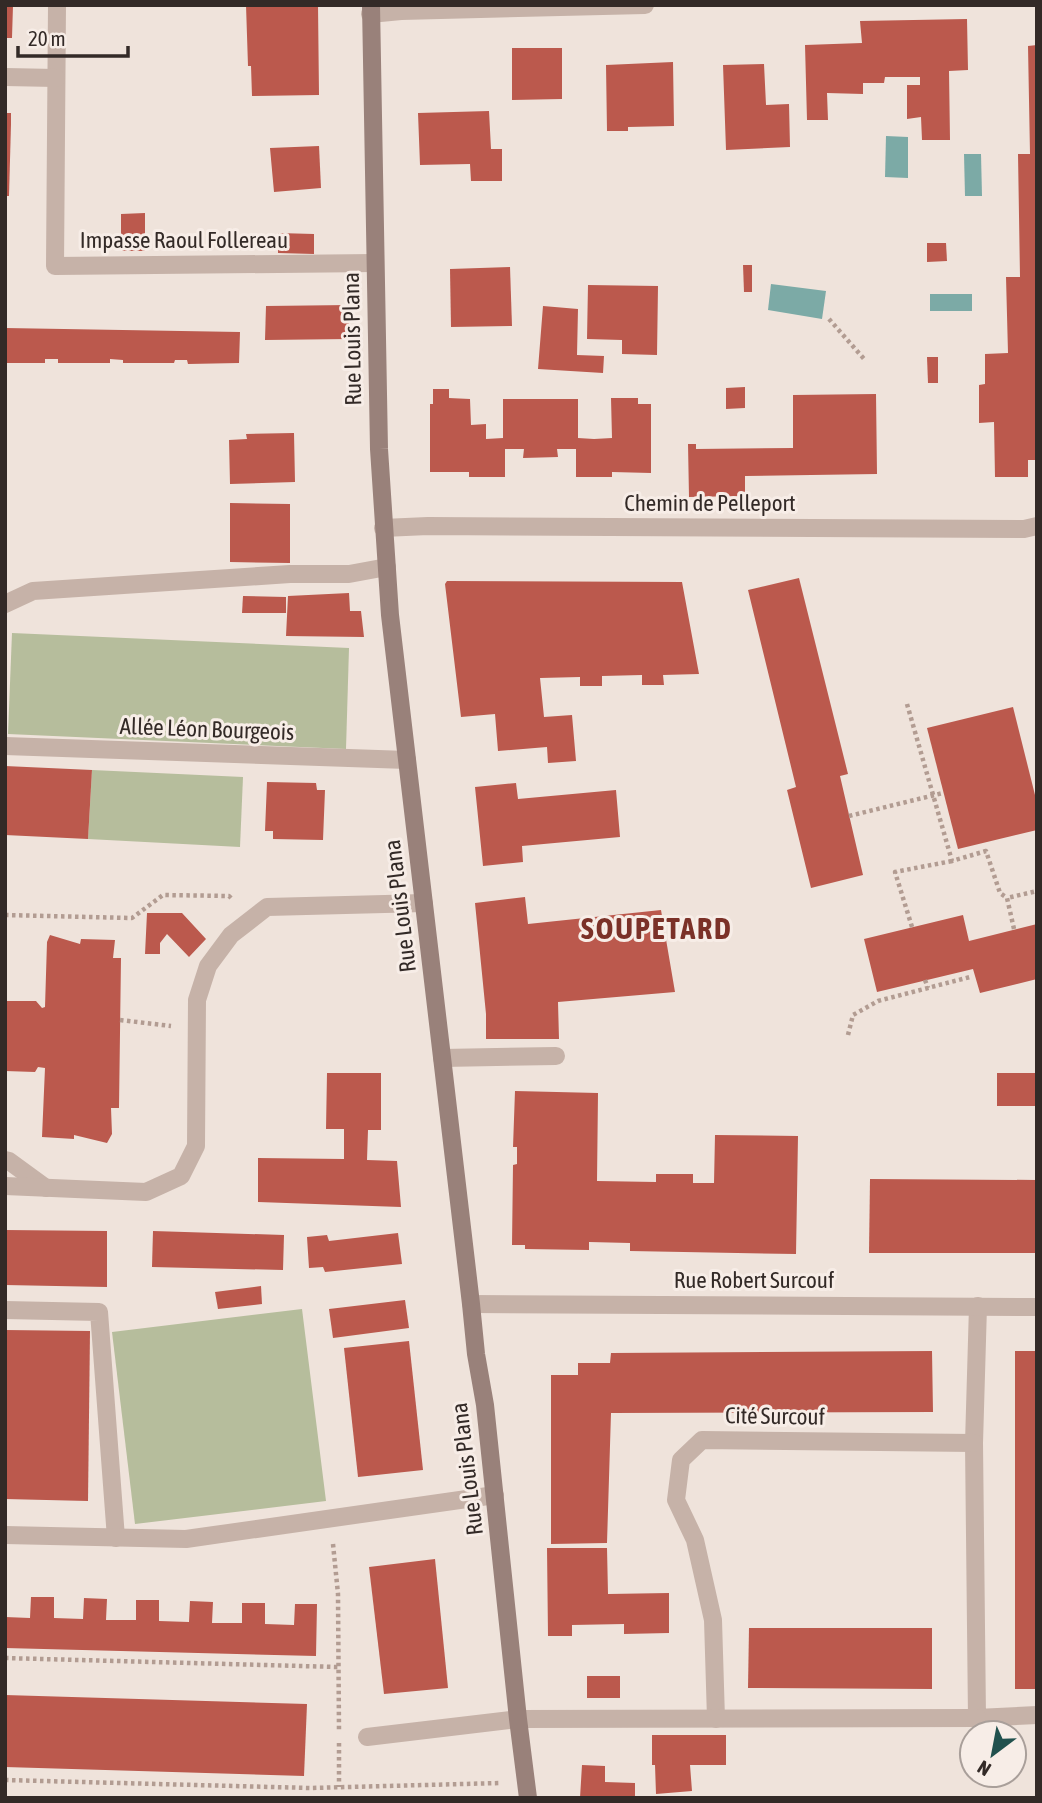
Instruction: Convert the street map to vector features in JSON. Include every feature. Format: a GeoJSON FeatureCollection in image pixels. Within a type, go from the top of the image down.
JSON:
{"type":"FeatureCollection","features":[{"type":"Feature","properties":{"kind":"street","name":"Impasse Raoul Follereau"},"geometry":{"type":"LineString","coordinates":[[57,5],[55,266],[375,263]]}},
{"type":"Feature","properties":{"kind":"street"},"geometry":{"type":"LineString","coordinates":[[370,9],[401,11],[645,5]]}},
{"type":"Feature","properties":{"kind":"street","name":"Rue Louis Plana"},"geometry":{"type":"LineString","coordinates":[[370,9],[379,449],[390,615],[476,1354],[485,1405],[527,1790]]}},
{"type":"Feature","properties":{"kind":"street"},"geometry":{"type":"LineString","coordinates":[[5,76],[56,78]]}},
{"type":"Feature","properties":{"kind":"street","name":"Chemin de Pelleport"},"geometry":{"type":"LineString","coordinates":[[383,528],[1024,529],[1037,526]]}},
{"type":"Feature","properties":{"kind":"street"},"geometry":{"type":"LineString","coordinates":[[5,604],[33,591],[290,574],[349,574],[387,567]]}},
{"type":"Feature","properties":{"kind":"street","name":"Allée Léon Bourgeois"},"geometry":{"type":"LineString","coordinates":[[5,746],[407,760]]}},
{"type":"Feature","properties":{"kind":"street"},"geometry":{"type":"LineString","coordinates":[[5,1186],[146,1192],[181,1176],[196,1146],[197,1000],[208,966],[231,936],[267,907],[424,903]]}},
{"type":"Feature","properties":{"kind":"street"},"geometry":{"type":"LineString","coordinates":[[442,1058],[556,1056]]}},
{"type":"Feature","properties":{"kind":"street"},"geometry":{"type":"LineString","coordinates":[[5,1160],[46,1188]]}},
{"type":"Feature","properties":{"kind":"street","name":"Rue Robert Surcouf"},"geometry":{"type":"LineString","coordinates":[[471,1304],[1037,1307]]}},
{"type":"Feature","properties":{"kind":"street"},"geometry":{"type":"LineString","coordinates":[[977,1718],[974,1443],[978,1306]]}},
{"type":"Feature","properties":{"kind":"street"},"geometry":{"type":"LineString","coordinates":[[5,1310],[99,1312],[116,1538]]}},
{"type":"Feature","properties":{"kind":"street","name":"Cité Surcouf"},"geometry":{"type":"LineString","coordinates":[[716,1719],[713,1620],[695,1540],[676,1500],[681,1460],[702,1440],[974,1443]]}},
{"type":"Feature","properties":{"kind":"street"},"geometry":{"type":"LineString","coordinates":[[5,1535],[186,1539],[495,1495]]}},
{"type":"Feature","properties":{"kind":"street"},"geometry":{"type":"LineString","coordinates":[[367,1737],[518,1719],[977,1718],[1037,1715]]}},
{"type":"Feature","properties":{"kind":"path"},"geometry":{"type":"LineString","coordinates":[[829,319],[865,360]]}},
{"type":"Feature","properties":{"kind":"path"},"geometry":{"type":"LineString","coordinates":[[907,704],[952,861]]}},
{"type":"Feature","properties":{"kind":"path"},"geometry":{"type":"LineString","coordinates":[[849,816],[943,793]]}},
{"type":"Feature","properties":{"kind":"path"},"geometry":{"type":"LineString","coordinates":[[912,928],[895,872],[986,851],[1000,893],[1007,898],[1014,929]]}},
{"type":"Feature","properties":{"kind":"path"},"geometry":{"type":"LineString","coordinates":[[1007,898],[1037,891]]}},
{"type":"Feature","properties":{"kind":"path"},"geometry":{"type":"LineString","coordinates":[[5,915],[132,918],[163,895],[176,895],[229,896],[252,919]]}},
{"type":"Feature","properties":{"kind":"path"},"geometry":{"type":"LineString","coordinates":[[848,1035],[853,1016],[878,1001],[970,977]]}},
{"type":"Feature","properties":{"kind":"path"},"geometry":{"type":"LineString","coordinates":[[925,980],[928,988]]}},
{"type":"Feature","properties":{"kind":"path"},"geometry":{"type":"LineString","coordinates":[[120,1020],[197,1028]]}},
{"type":"Feature","properties":{"kind":"path"},"geometry":{"type":"LineString","coordinates":[[331,1519],[338,1594],[339,1788]]}},
{"type":"Feature","properties":{"kind":"path"},"geometry":{"type":"LineString","coordinates":[[5,1658],[338,1667]]}},
{"type":"Feature","properties":{"kind":"path"},"geometry":{"type":"LineString","coordinates":[[5,1780],[527,1790]]}},
{"type":"Feature","properties":{"kind":"green space"},"geometry":{"type":"Polygon","coordinates":[[[12,633],[349,648],[346,749],[8,734],[12,633]]]}},
{"type":"Feature","properties":{"kind":"green space"},"geometry":{"type":"Polygon","coordinates":[[[92,770],[243,777],[240,847],[88,839],[92,770]]]}},
{"type":"Feature","properties":{"kind":"green space"},"geometry":{"type":"Polygon","coordinates":[[[302,1309],[326,1501],[135,1524],[112,1332],[302,1309]]]}},
{"type":"Feature","properties":{"kind":"water"},"geometry":{"type":"Polygon","coordinates":[[[886,136],[908,137],[908,178],[885,177],[886,136]]]}},
{"type":"Feature","properties":{"kind":"water"},"geometry":{"type":"Polygon","coordinates":[[[964,154],[981,154],[982,196],[965,196],[964,154]]]}},
{"type":"Feature","properties":{"kind":"water"},"geometry":{"type":"Polygon","coordinates":[[[771,284],[826,291],[822,319],[768,310],[771,284]]]}},
{"type":"Feature","properties":{"kind":"water"},"geometry":{"type":"Polygon","coordinates":[[[930,294],[972,294],[972,311],[930,311],[930,294]]]}},
{"type":"Feature","properties":{"kind":"building"},"geometry":{"type":"Polygon","coordinates":[[[5,5],[13,5],[12,38],[5,38],[5,5]]]}},
{"type":"Feature","properties":{"kind":"building"},"geometry":{"type":"Polygon","coordinates":[[[246,5],[318,5],[319,95],[252,96],[246,5]]]}},
{"type":"Feature","properties":{"kind":"building"},"geometry":{"type":"Polygon","coordinates":[[[967,19],[968,70],[949,71],[950,140],[922,140],[921,117],[907,119],[907,85],[920,85],[920,77],[885,77],[884,83],[863,83],[863,94],[827,93],[828,120],[807,120],[805,45],[862,43],[860,21],[967,19]]]}},
{"type":"Feature","properties":{"kind":"building"},"geometry":{"type":"Polygon","coordinates":[[[1037,45],[1037,460],[1028,460],[1028,477],[995,477],[994,422],[979,423],[979,385],[985,384],[985,354],[1008,353],[1006,277],[1020,277],[1018,154],[1030,154],[1028,46],[1037,45]]]}},
{"type":"Feature","properties":{"kind":"building"},"geometry":{"type":"Polygon","coordinates":[[[512,48],[562,48],[562,99],[512,100],[512,48]]]}},
{"type":"Feature","properties":{"kind":"building"},"geometry":{"type":"Polygon","coordinates":[[[673,62],[674,126],[628,127],[628,131],[607,131],[606,65],[673,62]]]}},
{"type":"Feature","properties":{"kind":"building"},"geometry":{"type":"Polygon","coordinates":[[[764,64],[766,105],[789,104],[790,147],[726,150],[723,65],[764,64]]]}},
{"type":"Feature","properties":{"kind":"building"},"geometry":{"type":"Polygon","coordinates":[[[489,111],[491,149],[502,149],[502,181],[471,181],[470,164],[420,165],[418,113],[489,111]]]}},
{"type":"Feature","properties":{"kind":"building"},"geometry":{"type":"Polygon","coordinates":[[[5,113],[11,113],[9,196],[5,196],[5,113]]]}},
{"type":"Feature","properties":{"kind":"building"},"geometry":{"type":"Polygon","coordinates":[[[319,146],[321,188],[274,192],[270,148],[319,146]]]}},
{"type":"Feature","properties":{"kind":"building"},"geometry":{"type":"Polygon","coordinates":[[[145,213],[145,251],[121,251],[121,214],[145,213]]]}},
{"type":"Feature","properties":{"kind":"building"},"geometry":{"type":"Polygon","coordinates":[[[278,233],[314,234],[314,254],[278,253],[278,233]]]}},
{"type":"Feature","properties":{"kind":"building"},"geometry":{"type":"Polygon","coordinates":[[[927,243],[946,243],[947,261],[927,262],[927,243]]]}},
{"type":"Feature","properties":{"kind":"building"},"geometry":{"type":"Polygon","coordinates":[[[743,265],[752,265],[752,292],[744,292],[743,265]]]}},
{"type":"Feature","properties":{"kind":"building"},"geometry":{"type":"Polygon","coordinates":[[[510,267],[512,326],[451,327],[450,269],[510,267]]]}},
{"type":"Feature","properties":{"kind":"building"},"geometry":{"type":"Polygon","coordinates":[[[588,285],[658,286],[657,355],[622,354],[622,340],[587,339],[588,285]]]}},
{"type":"Feature","properties":{"kind":"building"},"geometry":{"type":"Polygon","coordinates":[[[349,305],[349,339],[265,340],[266,306],[349,305]]]}},
{"type":"Feature","properties":{"kind":"building"},"geometry":{"type":"Polygon","coordinates":[[[543,306],[578,309],[577,355],[604,356],[603,373],[538,369],[543,306]]]}},
{"type":"Feature","properties":{"kind":"building"},"geometry":{"type":"Polygon","coordinates":[[[5,328],[240,332],[239,363],[188,364],[187,360],[175,360],[174,363],[123,363],[123,360],[110,359],[110,363],[58,363],[58,359],[45,359],[45,363],[5,363],[5,328]]]}},
{"type":"Feature","properties":{"kind":"building"},"geometry":{"type":"Polygon","coordinates":[[[927,357],[938,357],[938,383],[928,383],[927,357]]]}},
{"type":"Feature","properties":{"kind":"building"},"geometry":{"type":"Polygon","coordinates":[[[745,387],[745,408],[726,409],[726,388],[745,387]]]}},
{"type":"Feature","properties":{"kind":"building"},"geometry":{"type":"Polygon","coordinates":[[[433,389],[449,389],[449,398],[470,399],[471,425],[486,424],[486,439],[503,438],[503,399],[578,399],[578,438],[594,439],[612,438],[611,398],[638,398],[638,404],[651,404],[651,473],[612,472],[612,477],[576,477],[576,449],[557,449],[558,457],[523,458],[524,449],[505,449],[505,477],[469,477],[469,472],[430,472],[430,404],[433,404],[433,389]]]}},
{"type":"Feature","properties":{"kind":"building"},"geometry":{"type":"Polygon","coordinates":[[[876,394],[877,474],[745,476],[745,496],[689,497],[688,444],[696,444],[696,449],[793,448],[793,395],[876,394]]]}},
{"type":"Feature","properties":{"kind":"building"},"geometry":{"type":"Polygon","coordinates":[[[294,433],[295,482],[230,484],[229,440],[247,439],[246,434],[294,433]]]}},
{"type":"Feature","properties":{"kind":"building"},"geometry":{"type":"Polygon","coordinates":[[[230,503],[290,504],[290,563],[230,562],[230,503]]]}},
{"type":"Feature","properties":{"kind":"building"},"geometry":{"type":"Polygon","coordinates":[[[799,578],[848,774],[840,776],[863,875],[811,888],[787,790],[796,787],[748,590],[799,578]]]}},
{"type":"Feature","properties":{"kind":"building"},"geometry":{"type":"Polygon","coordinates":[[[447,581],[682,582],[699,674],[663,675],[664,685],[642,685],[642,675],[602,676],[602,686],[580,686],[580,677],[540,678],[544,717],[572,715],[576,761],[548,763],[547,747],[498,751],[495,714],[461,717],[445,584],[447,581]]]}},
{"type":"Feature","properties":{"kind":"building"},"geometry":{"type":"Polygon","coordinates":[[[349,593],[350,611],[361,611],[364,637],[286,636],[288,596],[349,593]]]}},
{"type":"Feature","properties":{"kind":"building"},"geometry":{"type":"Polygon","coordinates":[[[243,596],[286,597],[286,613],[242,613],[243,596]]]}},
{"type":"Feature","properties":{"kind":"building"},"geometry":{"type":"Polygon","coordinates":[[[1013,707],[1037,803],[1037,830],[958,849],[927,728],[1013,707]]]}},
{"type":"Feature","properties":{"kind":"building"},"geometry":{"type":"Polygon","coordinates":[[[5,766],[92,770],[88,839],[5,835],[5,766]]]}},
{"type":"Feature","properties":{"kind":"building"},"geometry":{"type":"Polygon","coordinates":[[[267,782],[316,783],[317,790],[325,790],[323,840],[273,839],[273,831],[265,831],[267,782]]]}},
{"type":"Feature","properties":{"kind":"building"},"geometry":{"type":"Polygon","coordinates":[[[516,783],[518,799],[616,790],[620,837],[522,846],[523,862],[483,866],[475,787],[516,783]]]}},
{"type":"Feature","properties":{"kind":"building"},"geometry":{"type":"Polygon","coordinates":[[[525,897],[528,924],[661,910],[675,992],[558,1002],[559,1039],[486,1039],[475,903],[525,897]]]}},
{"type":"Feature","properties":{"kind":"building"},"geometry":{"type":"Polygon","coordinates":[[[147,913],[182,913],[206,939],[189,957],[167,934],[160,943],[160,954],[145,954],[147,913]]]}},
{"type":"Feature","properties":{"kind":"building"},"geometry":{"type":"Polygon","coordinates":[[[963,915],[969,941],[1037,924],[1037,979],[980,993],[973,969],[877,992],[864,939],[963,915]]]}},
{"type":"Feature","properties":{"kind":"building"},"geometry":{"type":"Polygon","coordinates":[[[50,935],[80,944],[81,939],[115,940],[113,958],[121,958],[119,1108],[111,1108],[112,1134],[107,1143],[74,1135],[74,1139],[42,1137],[45,1068],[38,1067],[35,1072],[5,1071],[5,1001],[36,1001],[42,1008],[45,1007],[47,942],[50,935]]]}},
{"type":"Feature","properties":{"kind":"building"},"geometry":{"type":"Polygon","coordinates":[[[327,1073],[381,1073],[381,1130],[368,1130],[367,1160],[397,1161],[401,1207],[258,1202],[258,1158],[344,1159],[344,1129],[326,1129],[327,1073]]]}},
{"type":"Feature","properties":{"kind":"building"},"geometry":{"type":"Polygon","coordinates":[[[997,1073],[1037,1073],[1037,1106],[997,1106],[997,1073]]]}},
{"type":"Feature","properties":{"kind":"building"},"geometry":{"type":"Polygon","coordinates":[[[515,1091],[598,1093],[597,1181],[656,1182],[656,1174],[693,1174],[693,1183],[714,1183],[715,1135],[798,1136],[796,1254],[630,1251],[630,1243],[589,1242],[589,1250],[525,1249],[525,1245],[512,1245],[513,1165],[517,1164],[517,1147],[513,1147],[515,1091]]]}},
{"type":"Feature","properties":{"kind":"building"},"geometry":{"type":"Polygon","coordinates":[[[870,1179],[1037,1180],[1037,1253],[869,1253],[870,1179]]]}},
{"type":"Feature","properties":{"kind":"building"},"geometry":{"type":"Polygon","coordinates":[[[5,1230],[107,1231],[107,1287],[5,1285],[5,1230]]]}},
{"type":"Feature","properties":{"kind":"building"},"geometry":{"type":"Polygon","coordinates":[[[153,1231],[284,1235],[283,1270],[152,1267],[153,1231]]]}},
{"type":"Feature","properties":{"kind":"building"},"geometry":{"type":"Polygon","coordinates":[[[398,1233],[402,1264],[325,1272],[323,1267],[309,1268],[307,1237],[327,1235],[329,1241],[398,1233]]]}},
{"type":"Feature","properties":{"kind":"building"},"geometry":{"type":"Polygon","coordinates":[[[261,1286],[262,1304],[218,1309],[215,1292],[261,1286]]]}},
{"type":"Feature","properties":{"kind":"building"},"geometry":{"type":"Polygon","coordinates":[[[405,1300],[409,1328],[333,1338],[329,1309],[405,1300]]]}},
{"type":"Feature","properties":{"kind":"building"},"geometry":{"type":"Polygon","coordinates":[[[5,1330],[90,1331],[88,1501],[5,1499],[5,1330]]]}},
{"type":"Feature","properties":{"kind":"building"},"geometry":{"type":"Polygon","coordinates":[[[409,1341],[423,1470],[358,1477],[344,1348],[409,1341]]]}},
{"type":"Feature","properties":{"kind":"building"},"geometry":{"type":"Polygon","coordinates":[[[932,1351],[933,1412],[611,1413],[607,1543],[551,1544],[551,1375],[578,1375],[578,1363],[610,1363],[611,1353],[932,1351]]]}},
{"type":"Feature","properties":{"kind":"building"},"geometry":{"type":"Polygon","coordinates":[[[1015,1351],[1037,1351],[1037,1689],[1015,1689],[1015,1351]]]}},
{"type":"Feature","properties":{"kind":"building"},"geometry":{"type":"Polygon","coordinates":[[[547,1548],[607,1548],[608,1594],[669,1593],[669,1633],[624,1634],[624,1624],[572,1625],[572,1636],[548,1636],[547,1548]]]}},
{"type":"Feature","properties":{"kind":"building"},"geometry":{"type":"Polygon","coordinates":[[[435,1559],[448,1688],[384,1694],[369,1567],[435,1559]]]}},
{"type":"Feature","properties":{"kind":"building"},"geometry":{"type":"Polygon","coordinates":[[[31,1597],[54,1597],[54,1618],[83,1619],[84,1598],[107,1599],[106,1620],[136,1620],[136,1600],[159,1600],[159,1621],[189,1622],[190,1601],[213,1602],[212,1623],[242,1623],[242,1603],[265,1603],[265,1624],[294,1625],[295,1604],[317,1604],[316,1656],[5,1648],[5,1617],[30,1618],[31,1597]]]}},
{"type":"Feature","properties":{"kind":"building"},"geometry":{"type":"Polygon","coordinates":[[[749,1628],[932,1628],[932,1689],[748,1688],[749,1628]]]}},
{"type":"Feature","properties":{"kind":"building"},"geometry":{"type":"Polygon","coordinates":[[[587,1676],[620,1676],[620,1698],[587,1698],[587,1676]]]}},
{"type":"Feature","properties":{"kind":"building"},"geometry":{"type":"Polygon","coordinates":[[[5,1695],[307,1704],[304,1776],[5,1767],[5,1695]]]}},
{"type":"Feature","properties":{"kind":"building"},"geometry":{"type":"Polygon","coordinates":[[[652,1735],[726,1735],[726,1765],[690,1765],[692,1791],[656,1794],[652,1735]]]}},
{"type":"Feature","properties":{"kind":"building"},"geometry":{"type":"Polygon","coordinates":[[[582,1765],[605,1766],[605,1782],[635,1783],[635,1798],[580,1798],[582,1765]]]}},
{"type":"Feature","properties":{"kind":"district","name":"SOUPETARD"},"geometry":{"type":"Point","coordinates":[657,929]}}]}
